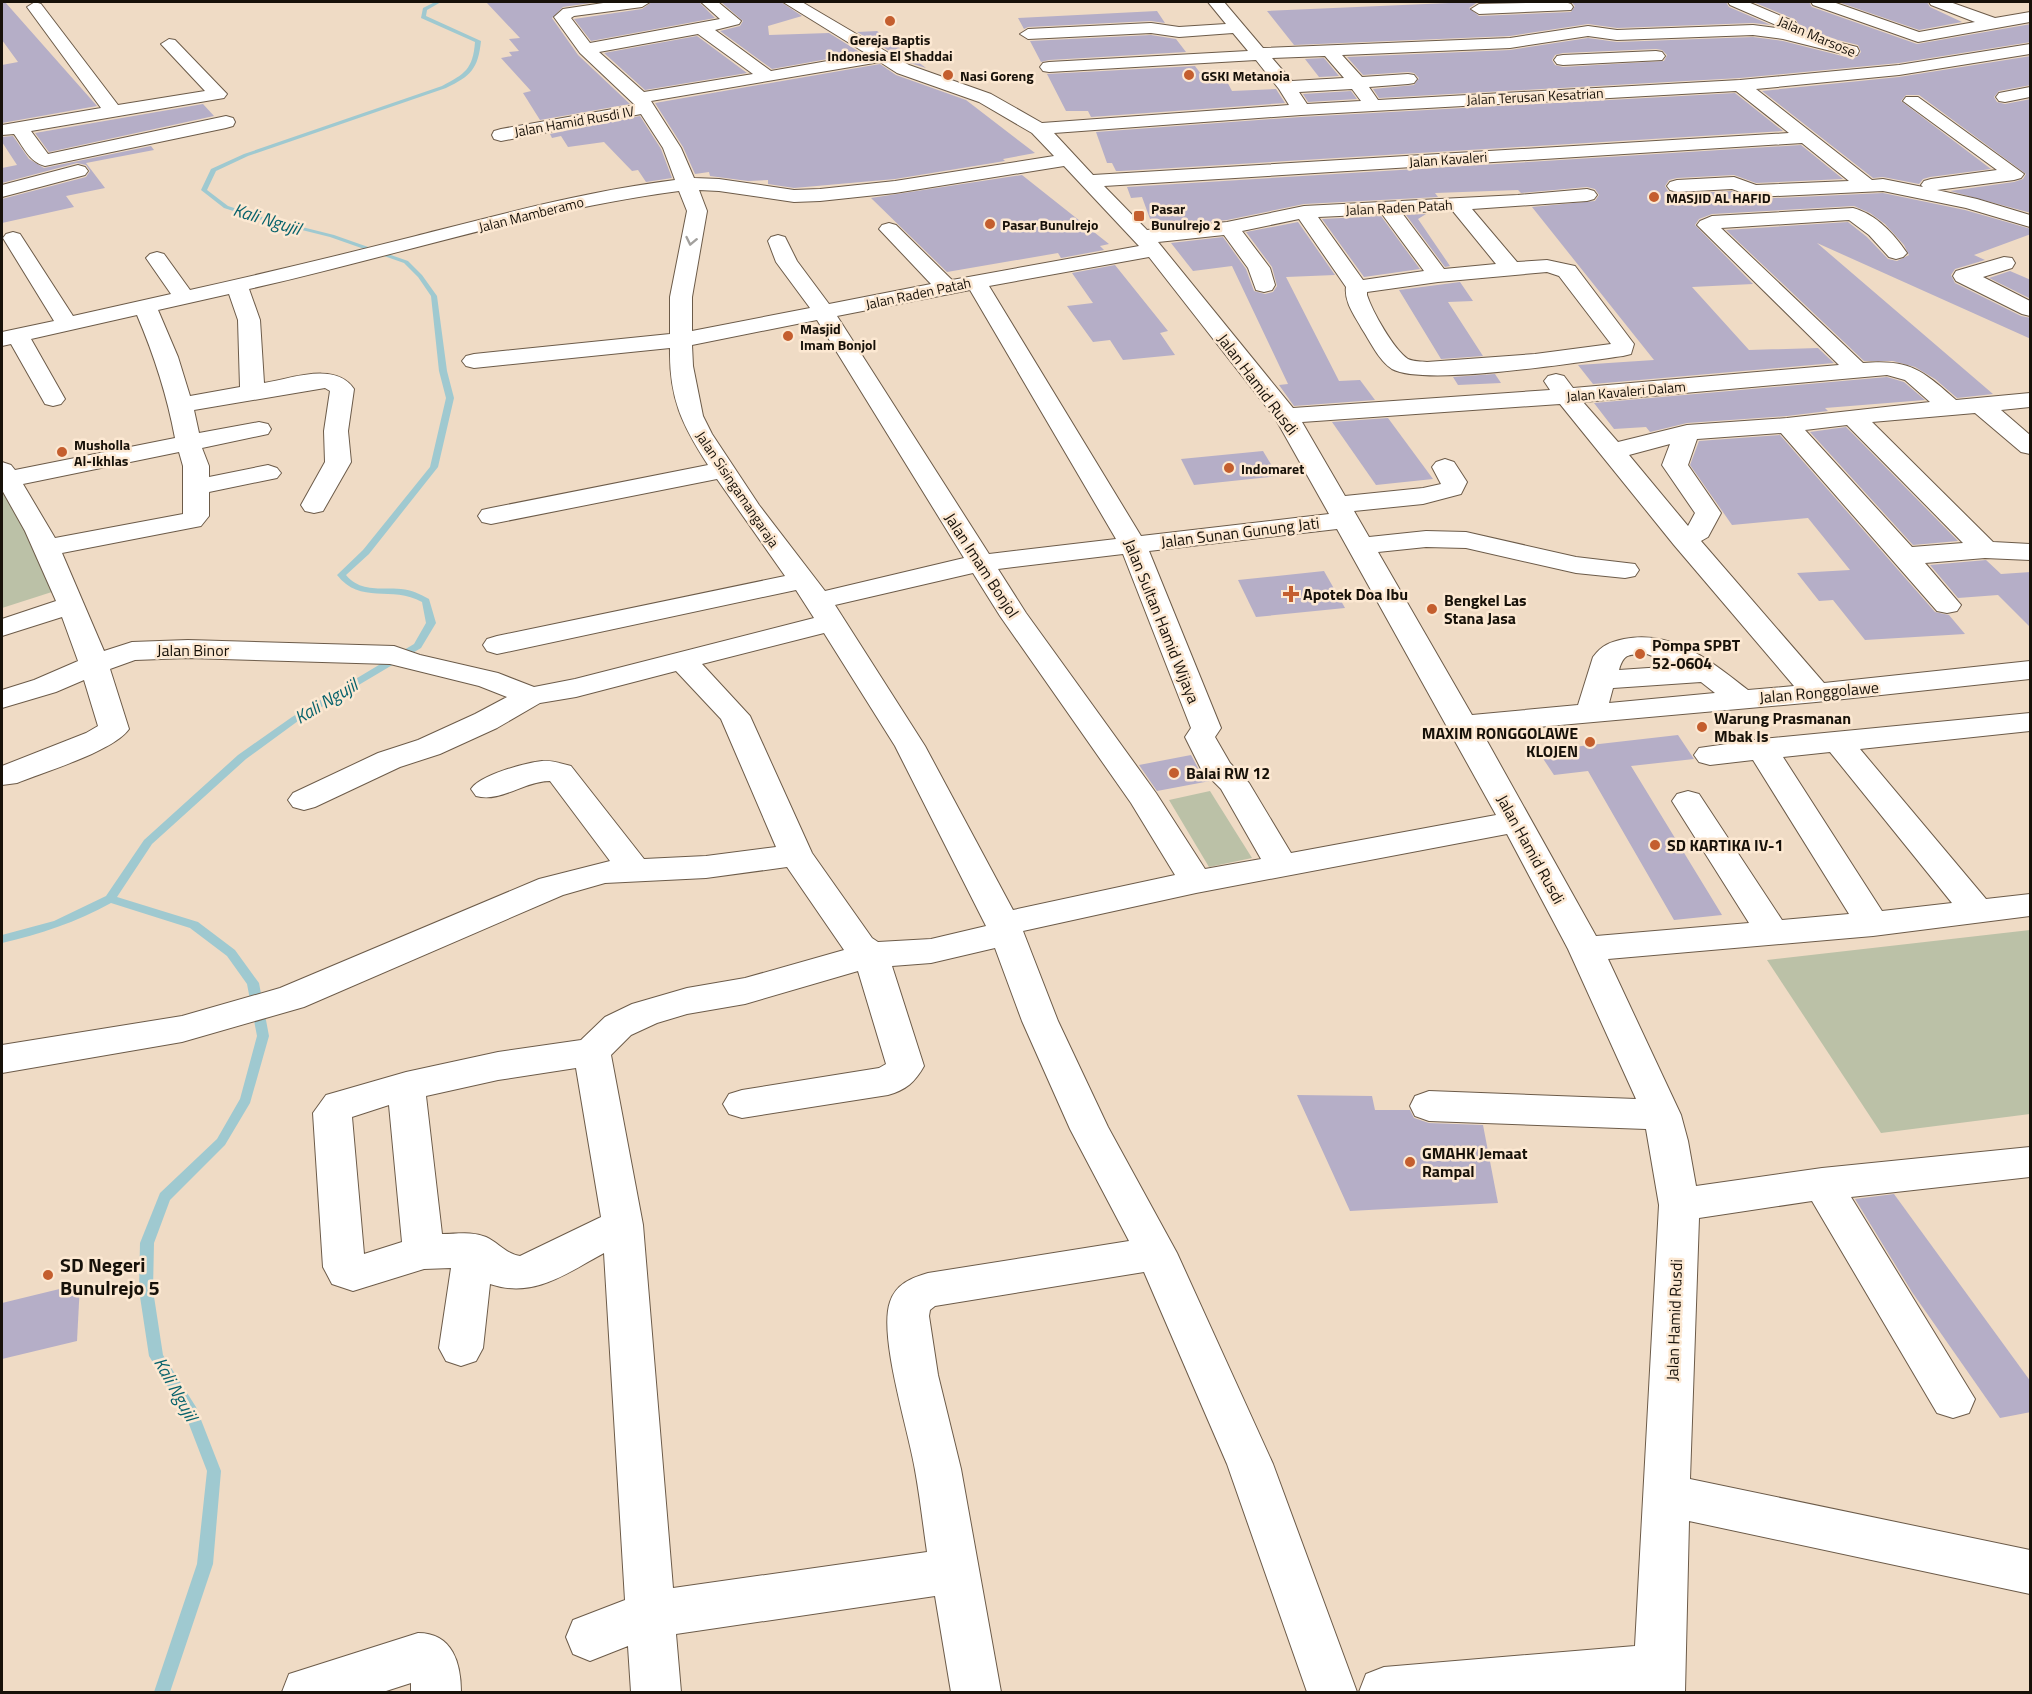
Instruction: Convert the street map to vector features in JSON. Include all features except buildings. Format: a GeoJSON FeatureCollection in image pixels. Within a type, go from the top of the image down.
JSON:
{"type":"FeatureCollection","features":[{"type":"Feature","properties":{"kind":"street","name":"Jalan Sisingamangaraja"},"geometry":{"type":"LineString","coordinates":[[642,2],[563,14],[563,20],[586,49],[644,103],[672,148],[697,211],[681,297],[681,366],[691,416],[723,471],[817,602],[910,746],[1004,928],[1040,1021],[1089,1129],[1156,1253],[1250,1464],[1332,1692]]}},
{"type":"Feature","properties":{"kind":"street"},"geometry":{"type":"LineString","coordinates":[[586,49],[733,21],[709,2]]}},
{"type":"Feature","properties":{"kind":"street","name":"Jalan Hamid Rusdi"},"geometry":{"type":"LineString","coordinates":[[791,2],[903,69],[985,98],[1039,129],[1148,243],[1286,416],[1463,725],[1586,949],[1662,1115],[1670,1141],[1679,1204],[1660,1680]]}},
{"type":"Feature","properties":{"kind":"street"},"geometry":{"type":"LineString","coordinates":[[1216,2],[1287,87],[1301,110]]}},
{"type":"Feature","properties":{"kind":"street","name":"Jalan Marsose"},"geometry":{"type":"LineString","coordinates":[[1736,2],[1899,70]]}},
{"type":"Feature","properties":{"kind":"street"},"geometry":{"type":"LineString","coordinates":[[1819,2],[1911,36],[1924,37],[2031,17]]}},
{"type":"Feature","properties":{"kind":"street"},"geometry":{"type":"LineString","coordinates":[[1937,2],[1995,24]]}},
{"type":"Feature","properties":{"kind":"street"},"geometry":{"type":"LineString","coordinates":[[1479,9],[1562,4],[1588,31]]}},
{"type":"Feature","properties":{"kind":"street"},"geometry":{"type":"LineString","coordinates":[[35,7],[112,110]]}},
{"type":"Feature","properties":{"kind":"street"},"geometry":{"type":"LineString","coordinates":[[701,28],[770,77]]}},
{"type":"Feature","properties":{"kind":"street"},"geometry":{"type":"LineString","coordinates":[[1028,34],[1151,28],[1181,32],[1240,28]]}},
{"type":"Feature","properties":{"kind":"street"},"geometry":{"type":"LineString","coordinates":[[1049,66],[1329,50],[1510,43],[1588,31],[1617,35],[1753,30],[1813,41],[1851,51]]}},
{"type":"Feature","properties":{"kind":"street"},"geometry":{"type":"LineString","coordinates":[[1953,32],[2007,53]]}},
{"type":"Feature","properties":{"kind":"street"},"geometry":{"type":"LineString","coordinates":[[1787,51],[1812,50],[1815,48],[1813,41]]}},
{"type":"Feature","properties":{"kind":"street"},"geometry":{"type":"LineString","coordinates":[[10,129],[219,93],[169,44]]}},
{"type":"Feature","properties":{"kind":"street","name":"Jalan Terusan Kesatrian"},"geometry":{"type":"LineString","coordinates":[[1039,129],[1373,105],[1740,85],[1899,70],[2031,49]]}},
{"type":"Feature","properties":{"kind":"street"},"geometry":{"type":"LineString","coordinates":[[1329,50],[1373,105]]}},
{"type":"Feature","properties":{"kind":"street"},"geometry":{"type":"LineString","coordinates":[[1563,60],[1670,56]]}},
{"type":"Feature","properties":{"kind":"street","name":"Jalan Hamid Rusdi IV"},"geometry":{"type":"LineString","coordinates":[[501,135],[770,77],[882,57]]}},
{"type":"Feature","properties":{"kind":"street"},"geometry":{"type":"LineString","coordinates":[[1287,87],[1407,79]]}},
{"type":"Feature","properties":{"kind":"street"},"geometry":{"type":"LineString","coordinates":[[1740,85],[1867,185]]}},
{"type":"Feature","properties":{"kind":"street"},"geometry":{"type":"LineString","coordinates":[[2005,98],[2031,92]]}},
{"type":"Feature","properties":{"kind":"street"},"geometry":{"type":"LineString","coordinates":[[1677,186],[1734,183],[1754,191],[1867,185],[1905,187],[2014,174],[1912,101]]}},
{"type":"Feature","properties":{"kind":"street"},"geometry":{"type":"LineString","coordinates":[[175,102],[190,128]]}},
{"type":"Feature","properties":{"kind":"street"},"geometry":{"type":"LineString","coordinates":[[1787,108],[1867,185]]}},
{"type":"Feature","properties":{"kind":"street"},"geometry":{"type":"LineString","coordinates":[[10,129],[45,160],[226,122]]}},
{"type":"Feature","properties":{"kind":"street","name":"Jalan Kavaleri"},"geometry":{"type":"LineString","coordinates":[[1087,181],[1808,137]]}},
{"type":"Feature","properties":{"kind":"street","name":"Jalan Mamberamo"},"geometry":{"type":"LineString","coordinates":[[9,337],[332,264],[604,197],[687,184],[719,185],[794,196],[820,195],[896,187],[1068,160]]}},
{"type":"Feature","properties":{"kind":"street"},"geometry":{"type":"LineString","coordinates":[[2,191],[45,178],[122,162]]}},
{"type":"Feature","properties":{"kind":"street"},"geometry":{"type":"LineString","coordinates":[[1852,214],[1849,207],[1867,185]]}},
{"type":"Feature","properties":{"kind":"street"},"geometry":{"type":"LineString","coordinates":[[1905,187],[1970,202],[2031,221]]}},
{"type":"Feature","properties":{"kind":"street","name":"Jalan Raden Patah"},"geometry":{"type":"LineString","coordinates":[[474,361],[682,340],[976,282],[1148,243],[1304,212],[1587,195]]}},
{"type":"Feature","properties":{"kind":"street"},"geometry":{"type":"LineString","coordinates":[[1456,203],[1512,270]]}},
{"type":"Feature","properties":{"kind":"street"},"geometry":{"type":"LineString","coordinates":[[1386,206],[1438,276]]}},
{"type":"Feature","properties":{"kind":"street"},"geometry":{"type":"LineString","coordinates":[[1304,212],[1357,286],[1356,294],[1359,304],[1388,354],[1398,363],[1427,369],[1535,361],[1623,350],[1623,344],[1567,270],[1547,266],[1357,286]]}},
{"type":"Feature","properties":{"kind":"street"},"geometry":{"type":"LineString","coordinates":[[1858,372],[1707,225],[1712,222],[1852,214],[1867,222],[1888,241],[1896,253]]}},
{"type":"Feature","properties":{"kind":"street"},"geometry":{"type":"LineString","coordinates":[[1230,228],[1259,268],[1264,285]]}},
{"type":"Feature","properties":{"kind":"street"},"geometry":{"type":"LineString","coordinates":[[889,229],[946,287]]}},
{"type":"Feature","properties":{"kind":"street"},"geometry":{"type":"LineString","coordinates":[[13,238],[67,324]]}},
{"type":"Feature","properties":{"kind":"street","name":"Jalan Imam Bonjol"},"geometry":{"type":"LineString","coordinates":[[778,241],[787,262],[824,313],[980,563],[1014,615],[1145,800],[1196,882]]}},
{"type":"Feature","properties":{"kind":"street"},"geometry":{"type":"LineString","coordinates":[[158,258],[184,297]]}},
{"type":"Feature","properties":{"kind":"street"},"geometry":{"type":"LineString","coordinates":[[2004,263],[1964,276],[2031,309]]}},
{"type":"Feature","properties":{"kind":"street","name":"Jalan Sultan Hamid Wijaya"},"geometry":{"type":"LineString","coordinates":[[976,282],[1132,545],[1206,728],[1200,737],[1217,769],[1233,783],[1282,866]]}},
{"type":"Feature","properties":{"kind":"street"},"geometry":{"type":"LineString","coordinates":[[237,286],[249,320],[252,391]]}},
{"type":"Feature","properties":{"kind":"street"},"geometry":{"type":"LineString","coordinates":[[47,548],[192,520],[197,514],[196,466],[181,405],[166,357],[145,306]]}},
{"type":"Feature","properties":{"kind":"street"},"geometry":{"type":"LineString","coordinates":[[9,337],[53,399]]}},
{"type":"Feature","properties":{"kind":"street"},"geometry":{"type":"LineString","coordinates":[[1535,361],[1557,382],[1565,396],[1613,451],[1683,539],[1816,693]]}},
{"type":"Feature","properties":{"kind":"street","name":"Jalan Kavaleri Dalam"},"geometry":{"type":"LineString","coordinates":[[1286,416],[1565,396],[1888,368],[1904,370],[1913,375],[1952,409]]}},
{"type":"Feature","properties":{"kind":"street"},"geometry":{"type":"LineString","coordinates":[[181,405],[323,380],[333,382],[342,389],[336,431],[338,462],[314,505]]}},
{"type":"Feature","properties":{"kind":"street"},"geometry":{"type":"LineString","coordinates":[[1613,451],[1688,432],[1787,425],[2031,400]]}},
{"type":"Feature","properties":{"kind":"street"},"geometry":{"type":"LineString","coordinates":[[1979,404],[2031,447]]}},
{"type":"Feature","properties":{"kind":"street"},"geometry":{"type":"LineString","coordinates":[[1852,417],[1985,550]]}},
{"type":"Feature","properties":{"kind":"street"},"geometry":{"type":"LineString","coordinates":[[1787,425],[1947,605]]}},
{"type":"Feature","properties":{"kind":"street"},"geometry":{"type":"LineString","coordinates":[[6,776],[97,740],[114,729],[94,664],[72,605],[47,548],[5,474],[189,445],[259,429]]}},
{"type":"Feature","properties":{"kind":"street"},"geometry":{"type":"LineString","coordinates":[[1683,539],[1699,531],[1708,513],[1675,465],[1688,432]]}},
{"type":"Feature","properties":{"kind":"street","name":"Jalan Sunan Gunung Jati"},"geometry":{"type":"LineString","coordinates":[[817,602],[980,563],[1132,545],[1340,513],[1423,496],[1452,489],[1454,482],[1445,467]]}},
{"type":"Feature","properties":{"kind":"street"},"geometry":{"type":"LineString","coordinates":[[491,516],[723,471]]}},
{"type":"Feature","properties":{"kind":"street"},"geometry":{"type":"LineString","coordinates":[[196,487],[268,473]]}},
{"type":"Feature","properties":{"kind":"street"},"geometry":{"type":"LineString","coordinates":[[1359,546],[1426,539],[1466,540],[1576,565],[1625,570]]}},
{"type":"Feature","properties":{"kind":"street"},"geometry":{"type":"LineString","coordinates":[[1905,556],[1985,550],[2031,552]]}},
{"type":"Feature","properties":{"kind":"street"},"geometry":{"type":"LineString","coordinates":[[497,645],[817,602]]}},
{"type":"Feature","properties":{"kind":"street"},"geometry":{"type":"LineString","coordinates":[[304,800],[390,760],[429,747],[531,696],[576,688],[682,660],[817,602]]}},
{"type":"Feature","properties":{"kind":"street"},"geometry":{"type":"LineString","coordinates":[[2,628],[72,605]]}},
{"type":"Feature","properties":{"kind":"street","name":"Jalan Binor"},"geometry":{"type":"LineString","coordinates":[[2,699],[45,686],[94,664],[132,651],[153,650],[229,650],[402,658],[488,679],[531,696]]}},
{"type":"Feature","properties":{"kind":"street"},"geometry":{"type":"LineString","coordinates":[[682,660],[735,716],[796,855],[860,947],[871,955],[905,1066],[899,1074],[888,1081],[742,1104]]}},
{"type":"Feature","properties":{"kind":"street","name":"Jalan Ronggolawe"},"geometry":{"type":"LineString","coordinates":[[1463,725],[1816,693],[2031,670]]}},
{"type":"Feature","properties":{"kind":"street"},"geometry":{"type":"LineString","coordinates":[[1591,712],[1601,680],[1707,673],[1739,699]]}},
{"type":"Feature","properties":{"kind":"street"},"geometry":{"type":"LineString","coordinates":[[1710,755],[2031,722]]}},
{"type":"Feature","properties":{"kind":"street"},"geometry":{"type":"LineString","coordinates":[[1837,741],[1977,911]]}},
{"type":"Feature","properties":{"kind":"street"},"geometry":{"type":"LineString","coordinates":[[1762,749],[1873,924]]}},
{"type":"Feature","properties":{"kind":"street"},"geometry":{"type":"LineString","coordinates":[[487,789],[540,771],[552,770],[560,773],[634,869]]}},
{"type":"Feature","properties":{"kind":"street"},"geometry":{"type":"LineString","coordinates":[[1688,801],[1772,932]]}},
{"type":"Feature","properties":{"kind":"street"},"geometry":{"type":"LineString","coordinates":[[623,1225],[536,1269],[520,1273],[503,1271],[474,1250],[424,1252],[353,1274],[347,1272],[344,1268],[332,1113],[340,1105],[406,1086],[498,1066],[592,1052],[618,1026],[645,1013],[687,1001],[745,991],[871,955],[931,951],[1004,928],[1196,882],[1516,822]]}},
{"type":"Feature","properties":{"kind":"street"},"geometry":{"type":"LineString","coordinates":[[2,1059],[182,1029],[291,998],[551,887],[605,872],[706,867],[796,855]]}},
{"type":"Feature","properties":{"kind":"street"},"geometry":{"type":"LineString","coordinates":[[1586,949],[1873,924],[2031,905]]}},
{"type":"Feature","properties":{"kind":"street"},"geometry":{"type":"LineString","coordinates":[[592,1052],[623,1225],[656,1692]]}},
{"type":"Feature","properties":{"kind":"street"},"geometry":{"type":"LineString","coordinates":[[406,1086],[424,1252]]}},
{"type":"Feature","properties":{"kind":"street"},"geometry":{"type":"LineString","coordinates":[[1429,1106],[1662,1115]]}},
{"type":"Feature","properties":{"kind":"street"},"geometry":{"type":"LineString","coordinates":[[1679,1204],[1822,1184],[2031,1162]]}},
{"type":"Feature","properties":{"kind":"street"},"geometry":{"type":"LineString","coordinates":[[1822,1184],[1953,1399]]}},
{"type":"Feature","properties":{"kind":"street"},"geometry":{"type":"LineString","coordinates":[[461,1348],[465,1299],[474,1250]]}},
{"type":"Feature","properties":{"kind":"street"},"geometry":{"type":"LineString","coordinates":[[976,1692],[938,1469],[916,1375],[908,1316],[911,1302],[928,1290],[1156,1253]]}},
{"type":"Feature","properties":{"kind":"street"},"geometry":{"type":"LineString","coordinates":[[1667,1495],[2031,1572]]}},
{"type":"Feature","properties":{"kind":"street"},"geometry":{"type":"LineString","coordinates":[[590,1637],[651,1614],[954,1571]]}},
{"type":"Feature","properties":{"kind":"street"},"geometry":{"type":"LineString","coordinates":[[307,1692],[418,1657],[425,1657],[435,1666],[436,1692]]}},
{"type":"Feature","properties":{"kind":"street"},"geometry":{"type":"LineString","coordinates":[[1384,1692],[1660,1680]]}},
{"type":"Feature","properties":{"kind":"green space"},"geometry":{"type":"Polygon","coordinates":[[[2,489],[31,537],[55,591],[2,608],[2,489]]]}},
{"type":"Feature","properties":{"kind":"green space"},"geometry":{"type":"Polygon","coordinates":[[[1210,791],[1252,858],[1209,867],[1169,800],[1210,791]]]}},
{"type":"Feature","properties":{"kind":"green space"},"geometry":{"type":"Polygon","coordinates":[[[2030,930],[2030,1114],[1881,1133],[1767,960],[2030,930]]]}},
{"type":"Feature","properties":{"kind":"waterway","name":"Kali Ngujil"},"geometry":{"type":"LineString","coordinates":[[110,899],[148,842],[242,757],[295,719],[418,646],[431,623],[426,601],[413,594],[356,588],[341,575],[366,552],[434,467],[450,398],[443,371],[434,296],[420,276],[406,262],[332,236],[226,207],[204,190],[213,170],[246,155],[444,87],[466,75],[476,59],[478,41],[423,17],[425,9],[438,2]]}},
{"type":"Feature","properties":{"kind":"waterway"},"geometry":{"type":"LineString","coordinates":[[2,939],[57,924],[110,899]]}},
{"type":"Feature","properties":{"kind":"waterway","name":"Kali Ngujil"},"geometry":{"type":"LineString","coordinates":[[110,899],[194,925],[231,953],[253,983],[263,1036],[246,1100],[221,1142],[165,1197],[147,1243],[146,1290],[156,1356],[191,1411],[214,1471],[205,1564],[162,1692]]}},
{"type":"Feature","properties":{"kind":"place","name":"Gereja Baptis Indonesia El Shaddai"},"geometry":{"type":"Point","coordinates":[890,21]}},
{"type":"Feature","properties":{"kind":"place","name":"Nasi Goreng"},"geometry":{"type":"Point","coordinates":[948,75]}},
{"type":"Feature","properties":{"kind":"place","name":"GSKI Metanoia"},"geometry":{"type":"Point","coordinates":[1189,75]}},
{"type":"Feature","properties":{"kind":"place","name":"MASJID AL HAFID"},"geometry":{"type":"Point","coordinates":[1654,197]}},
{"type":"Feature","properties":{"kind":"place","name":"Pasar Bunulrejo 2"},"geometry":{"type":"Point","coordinates":[1139,216]}},
{"type":"Feature","properties":{"kind":"place","name":"Pasar Bunulrejo"},"geometry":{"type":"Point","coordinates":[990,224]}},
{"type":"Feature","properties":{"kind":"place","name":"Masjid Imam Bonjol"},"geometry":{"type":"Point","coordinates":[788,336]}},
{"type":"Feature","properties":{"kind":"place","name":"Musholla Al-Ikhlas"},"geometry":{"type":"Point","coordinates":[62,452]}},
{"type":"Feature","properties":{"kind":"place","name":"Indomaret"},"geometry":{"type":"Point","coordinates":[1229,468]}},
{"type":"Feature","properties":{"kind":"place","name":"Apotek Doa Ibu"},"geometry":{"type":"Point","coordinates":[1291,594]}},
{"type":"Feature","properties":{"kind":"place","name":"Bengkel Las Stana Jasa"},"geometry":{"type":"Point","coordinates":[1432,609]}},
{"type":"Feature","properties":{"kind":"place","name":"Pompa SPBT 52-0604"},"geometry":{"type":"Point","coordinates":[1640,654]}},
{"type":"Feature","properties":{"kind":"place","name":"Warung Prasmanan Mbak Is"},"geometry":{"type":"Point","coordinates":[1702,727]}},
{"type":"Feature","properties":{"kind":"place","name":"MAXIM RONGGOLAWE KLOJEN"},"geometry":{"type":"Point","coordinates":[1590,742]}},
{"type":"Feature","properties":{"kind":"place","name":"Balai RW 12"},"geometry":{"type":"Point","coordinates":[1174,773]}},
{"type":"Feature","properties":{"kind":"place","name":"SD KARTIKA IV-1"},"geometry":{"type":"Point","coordinates":[1655,845]}},
{"type":"Feature","properties":{"kind":"place","name":"GMAHK Jemaat Rampal"},"geometry":{"type":"Point","coordinates":[1410,1162]}},
{"type":"Feature","properties":{"kind":"place","name":"SD Negeri Bunulrejo 5"},"geometry":{"type":"Point","coordinates":[48,1275]}}]}
